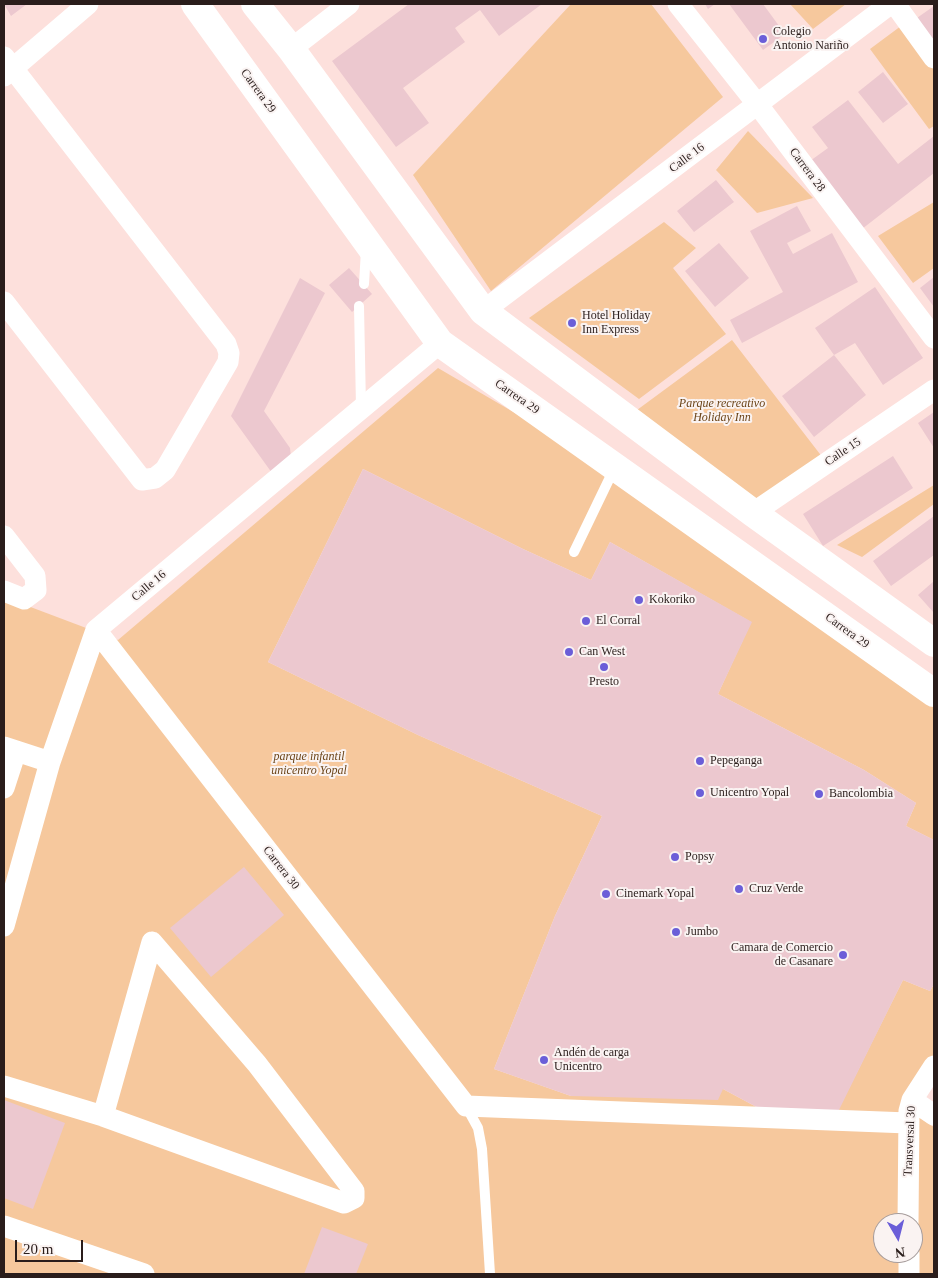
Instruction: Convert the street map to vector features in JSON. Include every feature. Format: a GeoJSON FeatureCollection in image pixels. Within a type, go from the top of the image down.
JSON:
{"type":"FeatureCollection","features":[{"type":"Feature","properties":{"kind":"main road","name":"Carrera 29"},"geometry":{"type":"LineString","coordinates":[[195,4],[440,343],[934,693]]}},
{"type":"Feature","properties":{"kind":"main road"},"geometry":{"type":"LineString","coordinates":[[255,4],[291,49],[483,311],[752,513],[934,643]]}},
{"type":"Feature","properties":{"kind":"street"},"geometry":{"type":"LineString","coordinates":[[4,302],[142,480],[155,478],[165,470],[228,362],[229,354],[226,344],[7,68],[88,4]]}},
{"type":"Feature","properties":{"kind":"street"},"geometry":{"type":"LineString","coordinates":[[291,49],[349,4]]}},
{"type":"Feature","properties":{"kind":"street","name":"Carrera 28"},"geometry":{"type":"LineString","coordinates":[[678,4],[758,105],[934,338]]}},
{"type":"Feature","properties":{"kind":"street","name":"Calle 16"},"geometry":{"type":"LineString","coordinates":[[483,311],[890,4]]}},
{"type":"Feature","properties":{"kind":"street"},"geometry":{"type":"LineString","coordinates":[[895,4],[934,58]]}},
{"type":"Feature","properties":{"kind":"street","name":"Calle 16"},"geometry":{"type":"LineString","coordinates":[[96,630],[440,343]]}},
{"type":"Feature","properties":{"kind":"street","name":"Calle 15"},"geometry":{"type":"LineString","coordinates":[[752,513],[934,390]]}},
{"type":"Feature","properties":{"kind":"street"},"geometry":{"type":"LineString","coordinates":[[4,536],[35,576],[36,590],[24,599],[4,591]]}},
{"type":"Feature","properties":{"kind":"street"},"geometry":{"type":"LineString","coordinates":[[4,926],[50,762],[96,630]]}},
{"type":"Feature","properties":{"kind":"street","name":"Carrera 30"},"geometry":{"type":"LineString","coordinates":[[96,630],[466,1106]]}},
{"type":"Feature","properties":{"kind":"street"},"geometry":{"type":"LineString","coordinates":[[4,788],[10,749],[50,762]]}},
{"type":"Feature","properties":{"kind":"street"},"geometry":{"type":"LineString","coordinates":[[4,1086],[103,1116],[344,1203],[354,1198],[354,1191],[257,1064],[152,942],[103,1116]]}},
{"type":"Feature","properties":{"kind":"street","name":"Transversal 30"},"geometry":{"type":"LineString","coordinates":[[908,1213],[908,1122],[912,1100],[934,1066]]}},
{"type":"Feature","properties":{"kind":"street"},"geometry":{"type":"LineString","coordinates":[[912,1100],[934,1115]]}},
{"type":"Feature","properties":{"kind":"street"},"geometry":{"type":"LineString","coordinates":[[466,1106],[908,1122]]}},
{"type":"Feature","properties":{"kind":"street"},"geometry":{"type":"LineString","coordinates":[[4,1226],[144,1274]]}},
{"type":"Feature","properties":{"kind":"lane"},"geometry":{"type":"LineString","coordinates":[[364,284],[366,241]]}},
{"type":"Feature","properties":{"kind":"lane"},"geometry":{"type":"LineString","coordinates":[[359,306],[361,410]]}},
{"type":"Feature","properties":{"kind":"lane"},"geometry":{"type":"LineString","coordinates":[[574,552],[615,466]]}},
{"type":"Feature","properties":{"kind":"lane"},"geometry":{"type":"LineString","coordinates":[[466,1106],[478,1128],[482,1149],[490,1274]]}},
{"type":"Feature","properties":{"kind":"green space"},"geometry":{"type":"Polygon","coordinates":[[[571,4],[651,4],[723,97],[491,291],[413,175],[571,4]]]}},
{"type":"Feature","properties":{"kind":"green space"},"geometry":{"type":"Polygon","coordinates":[[[790,4],[846,4],[813,29],[790,4]]]}},
{"type":"Feature","properties":{"kind":"green space"},"geometry":{"type":"Polygon","coordinates":[[[905,23],[934,62],[934,126],[929,129],[870,49],[905,23]]]}},
{"type":"Feature","properties":{"kind":"green space"},"geometry":{"type":"Polygon","coordinates":[[[748,131],[813,198],[757,213],[716,170],[748,131]]]}},
{"type":"Feature","properties":{"kind":"green space"},"geometry":{"type":"Polygon","coordinates":[[[934,202],[934,268],[913,283],[878,236],[934,202]]]}},
{"type":"Feature","properties":{"kind":"green space"},"geometry":{"type":"Polygon","coordinates":[[[664,222],[696,248],[673,268],[726,334],[639,399],[529,318],[664,222]]]}},
{"type":"Feature","properties":{"kind":"green space","name":"Parque recreativo Holiday Inn"},"geometry":{"type":"Polygon","coordinates":[[[732,340],[823,458],[759,504],[637,410],[732,340]]]}},
{"type":"Feature","properties":{"kind":"green space","name":"parque infantil unicentro Yopal"},"geometry":{"type":"Polygon","coordinates":[[[438,368],[575,448],[934,703],[934,840],[906,826],[916,803],[864,770],[718,694],[751,622],[610,542],[591,580],[523,549],[363,469],[268,662],[418,735],[602,816],[555,916],[494,1069],[571,1096],[723,1089],[764,1111],[836,1114],[903,980],[930,991],[934,984],[934,1055],[906,1097],[909,1111],[934,1127],[934,1274],[4,1274],[4,597],[118,640],[438,368]]]}},
{"type":"Feature","properties":{"kind":"green space"},"geometry":{"type":"Polygon","coordinates":[[[934,485],[934,504],[862,557],[837,545],[934,485]]]}},
{"type":"Feature","properties":{"kind":"building"},"geometry":{"type":"Polygon","coordinates":[[[4,4],[27,4],[11,16],[4,4]]]}},
{"type":"Feature","properties":{"kind":"building"},"geometry":{"type":"Polygon","coordinates":[[[409,4],[542,4],[499,36],[480,10],[455,28],[465,42],[403,88],[429,123],[396,147],[332,61],[409,4]]]}},
{"type":"Feature","properties":{"kind":"building"},"geometry":{"type":"Polygon","coordinates":[[[705,4],[715,4],[708,9],[705,4]]]}},
{"type":"Feature","properties":{"kind":"building"},"geometry":{"type":"Polygon","coordinates":[[[729,4],[763,4],[785,34],[763,50],[729,4]]]}},
{"type":"Feature","properties":{"kind":"building"},"geometry":{"type":"Polygon","coordinates":[[[934,6],[934,48],[914,20],[934,6]]]}},
{"type":"Feature","properties":{"kind":"building"},"geometry":{"type":"Polygon","coordinates":[[[883,72],[908,104],[883,123],[858,92],[883,72]]]}},
{"type":"Feature","properties":{"kind":"building"},"geometry":{"type":"Polygon","coordinates":[[[848,100],[898,164],[934,136],[934,173],[862,229],[810,161],[828,148],[812,127],[848,100]]]}},
{"type":"Feature","properties":{"kind":"building"},"geometry":{"type":"Polygon","coordinates":[[[716,180],[734,202],[694,232],[677,211],[716,180]]]}},
{"type":"Feature","properties":{"kind":"building"},"geometry":{"type":"Polygon","coordinates":[[[797,206],[811,231],[787,243],[793,254],[832,233],[858,282],[742,343],[730,320],[783,292],[750,231],[797,206]]]}},
{"type":"Feature","properties":{"kind":"building"},"geometry":{"type":"Polygon","coordinates":[[[719,243],[749,278],[715,307],[685,271],[719,243]]]}},
{"type":"Feature","properties":{"kind":"building"},"geometry":{"type":"Polygon","coordinates":[[[349,268],[372,294],[352,312],[329,285],[349,268]]]}},
{"type":"Feature","properties":{"kind":"building"},"geometry":{"type":"Polygon","coordinates":[[[934,277],[934,307],[920,288],[934,277]]]}},
{"type":"Feature","properties":{"kind":"building"},"geometry":{"type":"Polygon","coordinates":[[[300,278],[325,293],[264,411],[290,448],[291,457],[272,473],[231,416],[300,278]]]}},
{"type":"Feature","properties":{"kind":"building"},"geometry":{"type":"Polygon","coordinates":[[[875,287],[923,358],[883,385],[855,343],[834,355],[815,328],[875,287]]]}},
{"type":"Feature","properties":{"kind":"building"},"geometry":{"type":"Polygon","coordinates":[[[834,355],[866,395],[814,437],[782,396],[834,355]]]}},
{"type":"Feature","properties":{"kind":"building"},"geometry":{"type":"Polygon","coordinates":[[[934,412],[934,448],[918,423],[934,412]]]}},
{"type":"Feature","properties":{"kind":"building"},"geometry":{"type":"Polygon","coordinates":[[[893,456],[913,488],[823,546],[803,514],[893,456]]]}},
{"type":"Feature","properties":{"kind":"building","name":"Unicentro Yopal"},"geometry":{"type":"Polygon","coordinates":[[[363,469],[523,549],[591,580],[610,542],[752,622],[718,694],[864,770],[916,803],[906,826],[934,840],[934,984],[930,991],[903,980],[837,1114],[764,1111],[723,1089],[718,1100],[571,1096],[494,1069],[555,916],[602,816],[418,735],[268,662],[363,469]]]}},
{"type":"Feature","properties":{"kind":"building"},"geometry":{"type":"Polygon","coordinates":[[[934,516],[934,555],[891,586],[873,561],[934,516]]]}},
{"type":"Feature","properties":{"kind":"building"},"geometry":{"type":"Polygon","coordinates":[[[934,581],[934,613],[918,595],[934,581]]]}},
{"type":"Feature","properties":{"kind":"building"},"geometry":{"type":"Polygon","coordinates":[[[244,867],[284,915],[211,977],[170,928],[244,867]]]}},
{"type":"Feature","properties":{"kind":"building"},"geometry":{"type":"Polygon","coordinates":[[[4,1100],[65,1123],[33,1209],[4,1198],[4,1100]]]}},
{"type":"Feature","properties":{"kind":"building"},"geometry":{"type":"Polygon","coordinates":[[[322,1227],[368,1244],[356,1274],[304,1274],[322,1227]]]}},
{"type":"Feature","properties":{"kind":"place","name":"Colegio Antonio Nariño"},"geometry":{"type":"Point","coordinates":[763,39]}},
{"type":"Feature","properties":{"kind":"place","name":"Hotel Holiday Inn Express"},"geometry":{"type":"Point","coordinates":[572,323]}},
{"type":"Feature","properties":{"kind":"place","name":"Kokoriko"},"geometry":{"type":"Point","coordinates":[639,600]}},
{"type":"Feature","properties":{"kind":"place","name":"El Corral"},"geometry":{"type":"Point","coordinates":[586,621]}},
{"type":"Feature","properties":{"kind":"place","name":"Can West"},"geometry":{"type":"Point","coordinates":[569,652]}},
{"type":"Feature","properties":{"kind":"place","name":"Presto"},"geometry":{"type":"Point","coordinates":[604,667]}},
{"type":"Feature","properties":{"kind":"place","name":"Pepeganga"},"geometry":{"type":"Point","coordinates":[700,761]}},
{"type":"Feature","properties":{"kind":"place","name":"Unicentro Yopal"},"geometry":{"type":"Point","coordinates":[700,793]}},
{"type":"Feature","properties":{"kind":"place","name":"Bancolombia"},"geometry":{"type":"Point","coordinates":[819,794]}},
{"type":"Feature","properties":{"kind":"place","name":"Popsy"},"geometry":{"type":"Point","coordinates":[675,857]}},
{"type":"Feature","properties":{"kind":"place","name":"Cruz Verde"},"geometry":{"type":"Point","coordinates":[739,889]}},
{"type":"Feature","properties":{"kind":"place","name":"Cinemark Yopal"},"geometry":{"type":"Point","coordinates":[606,894]}},
{"type":"Feature","properties":{"kind":"place","name":"Jumbo"},"geometry":{"type":"Point","coordinates":[676,932]}},
{"type":"Feature","properties":{"kind":"place","name":"Camara de Comercio de Casanare"},"geometry":{"type":"Point","coordinates":[843,955]}},
{"type":"Feature","properties":{"kind":"place","name":"Andén de carga Unicentro"},"geometry":{"type":"Point","coordinates":[544,1060]}}]}
